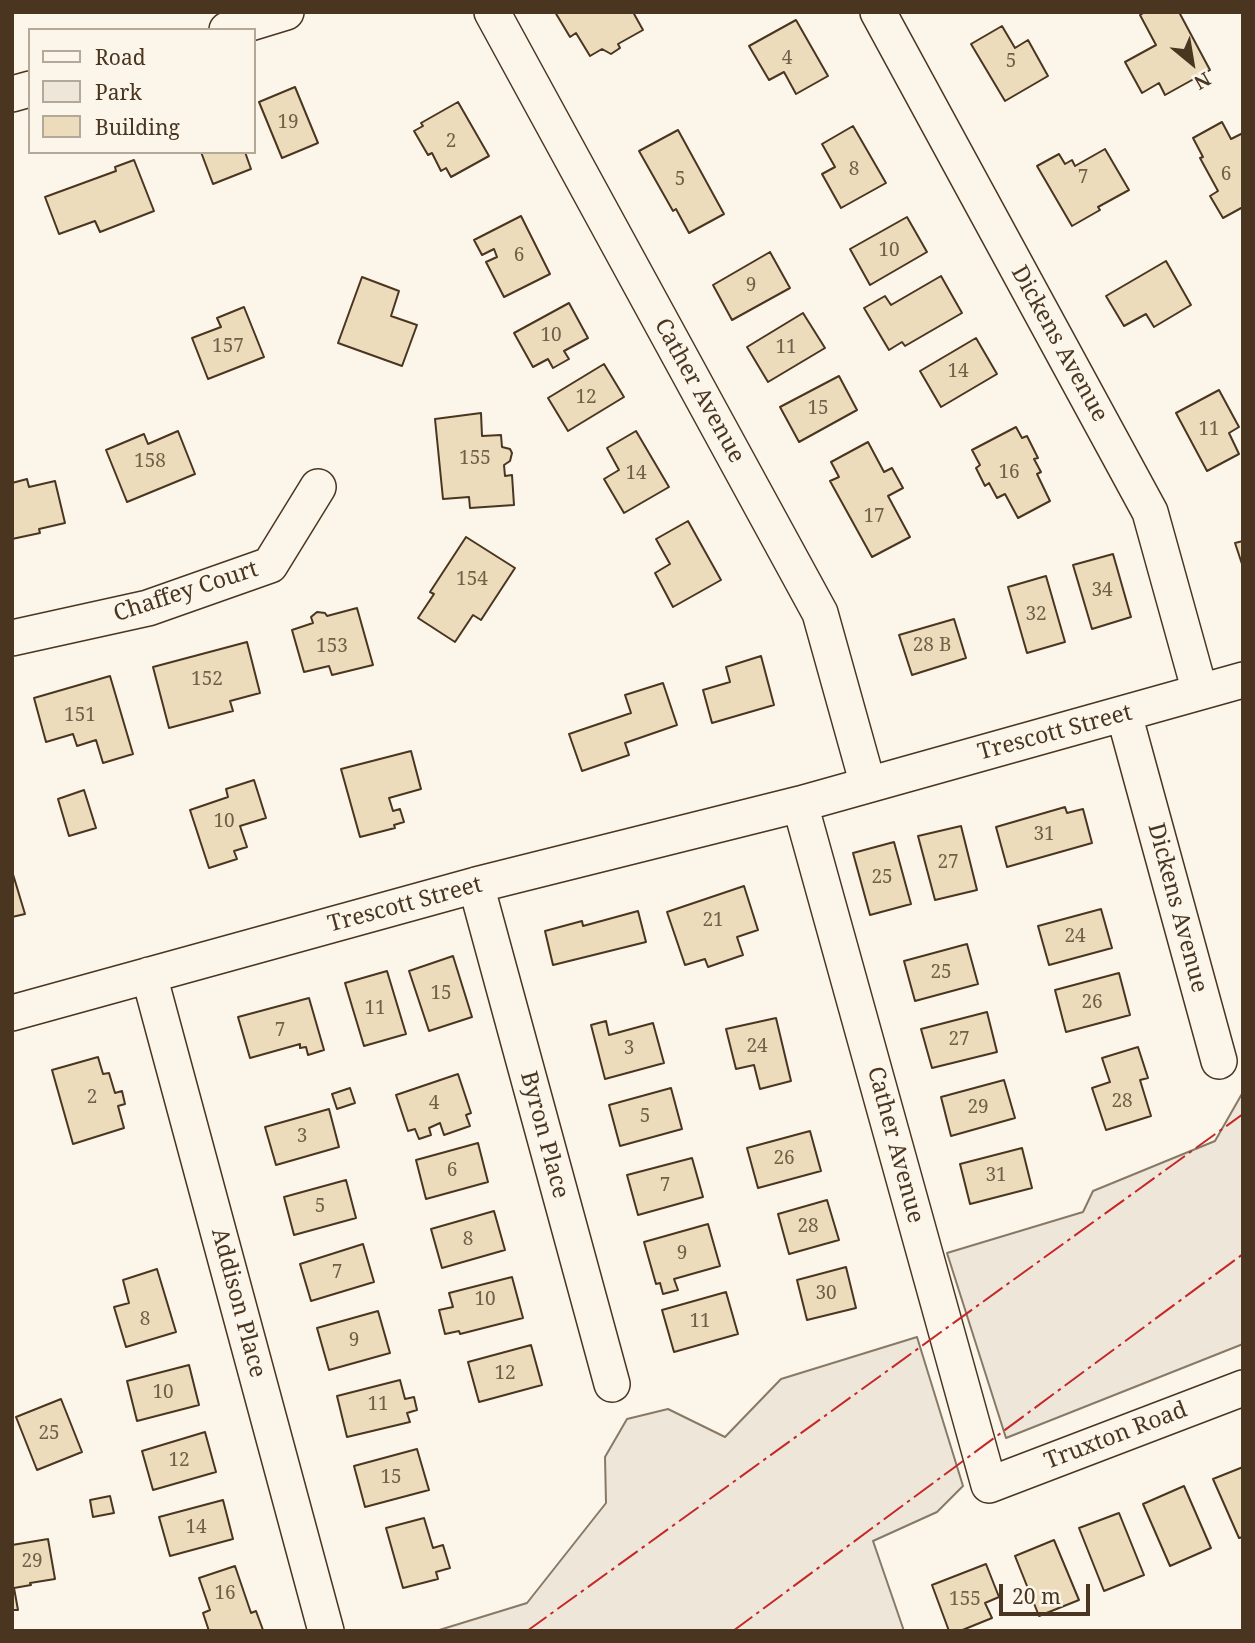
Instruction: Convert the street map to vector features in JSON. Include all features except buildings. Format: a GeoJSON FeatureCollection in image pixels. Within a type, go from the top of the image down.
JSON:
{"type":"FeatureCollection","features":[{"type":"Feature","properties":{"kind":"street"},"geometry":{"type":"LineString","coordinates":[[234,28],[286,12]]}},
{"type":"Feature","properties":{"kind":"street","name":"Cather Avenue"},"geometry":{"type":"LineString","coordinates":[[492,12],[820,613],[868,785]]}},
{"type":"Feature","properties":{"kind":"street","name":"Dickens Avenue"},"geometry":{"type":"LineString","coordinates":[[878,12],[1150,512],[1200,692]]}},
{"type":"Feature","properties":{"kind":"street","name":"Chaffey Court"},"geometry":{"type":"LineString","coordinates":[[12,638],[148,608],[270,565],[318,487]]}},
{"type":"Feature","properties":{"kind":"street","name":"Trescott Street"},"geometry":{"type":"LineString","coordinates":[[12,1013],[475,885],[800,804],[1243,680]]}},
{"type":"Feature","properties":{"kind":"street","name":"Dickens Avenue"},"geometry":{"type":"LineString","coordinates":[[1124,714],[1219,1061]]}},
{"type":"Feature","properties":{"kind":"street","name":"Cather Avenue"},"geometry":{"type":"LineString","coordinates":[[800,804],[989,1485]]}},
{"type":"Feature","properties":{"kind":"street","name":"Byron Place"},"geometry":{"type":"LineString","coordinates":[[475,885],[612,1384]]}},
{"type":"Feature","properties":{"kind":"street","name":"Addison Place"},"geometry":{"type":"LineString","coordinates":[[149,975],[326,1631]]}},
{"type":"Feature","properties":{"kind":"street","name":"Truxton Road"},"geometry":{"type":"LineString","coordinates":[[989,1485],[1243,1388]]}},
{"type":"Feature","properties":{"kind":"green space"},"geometry":{"type":"Polygon","coordinates":[[[1243,1092],[1243,1344],[1006,1438],[947,1253],[1083,1212],[1093,1191],[1215,1141],[1243,1092]]]}},
{"type":"Feature","properties":{"kind":"green space"},"geometry":{"type":"Polygon","coordinates":[[[917,1337],[963,1486],[937,1512],[873,1541],[904,1631],[436,1631],[527,1603],[606,1503],[605,1457],[627,1419],[668,1409],[725,1437],[781,1379],[917,1337]]]}},
{"type":"Feature","properties":{"kind":"power"},"geometry":{"type":"LineString","coordinates":[[527,1631],[1243,1114]]}},
{"type":"Feature","properties":{"kind":"power"},"geometry":{"type":"LineString","coordinates":[[733,1631],[1243,1254]]}}]}
